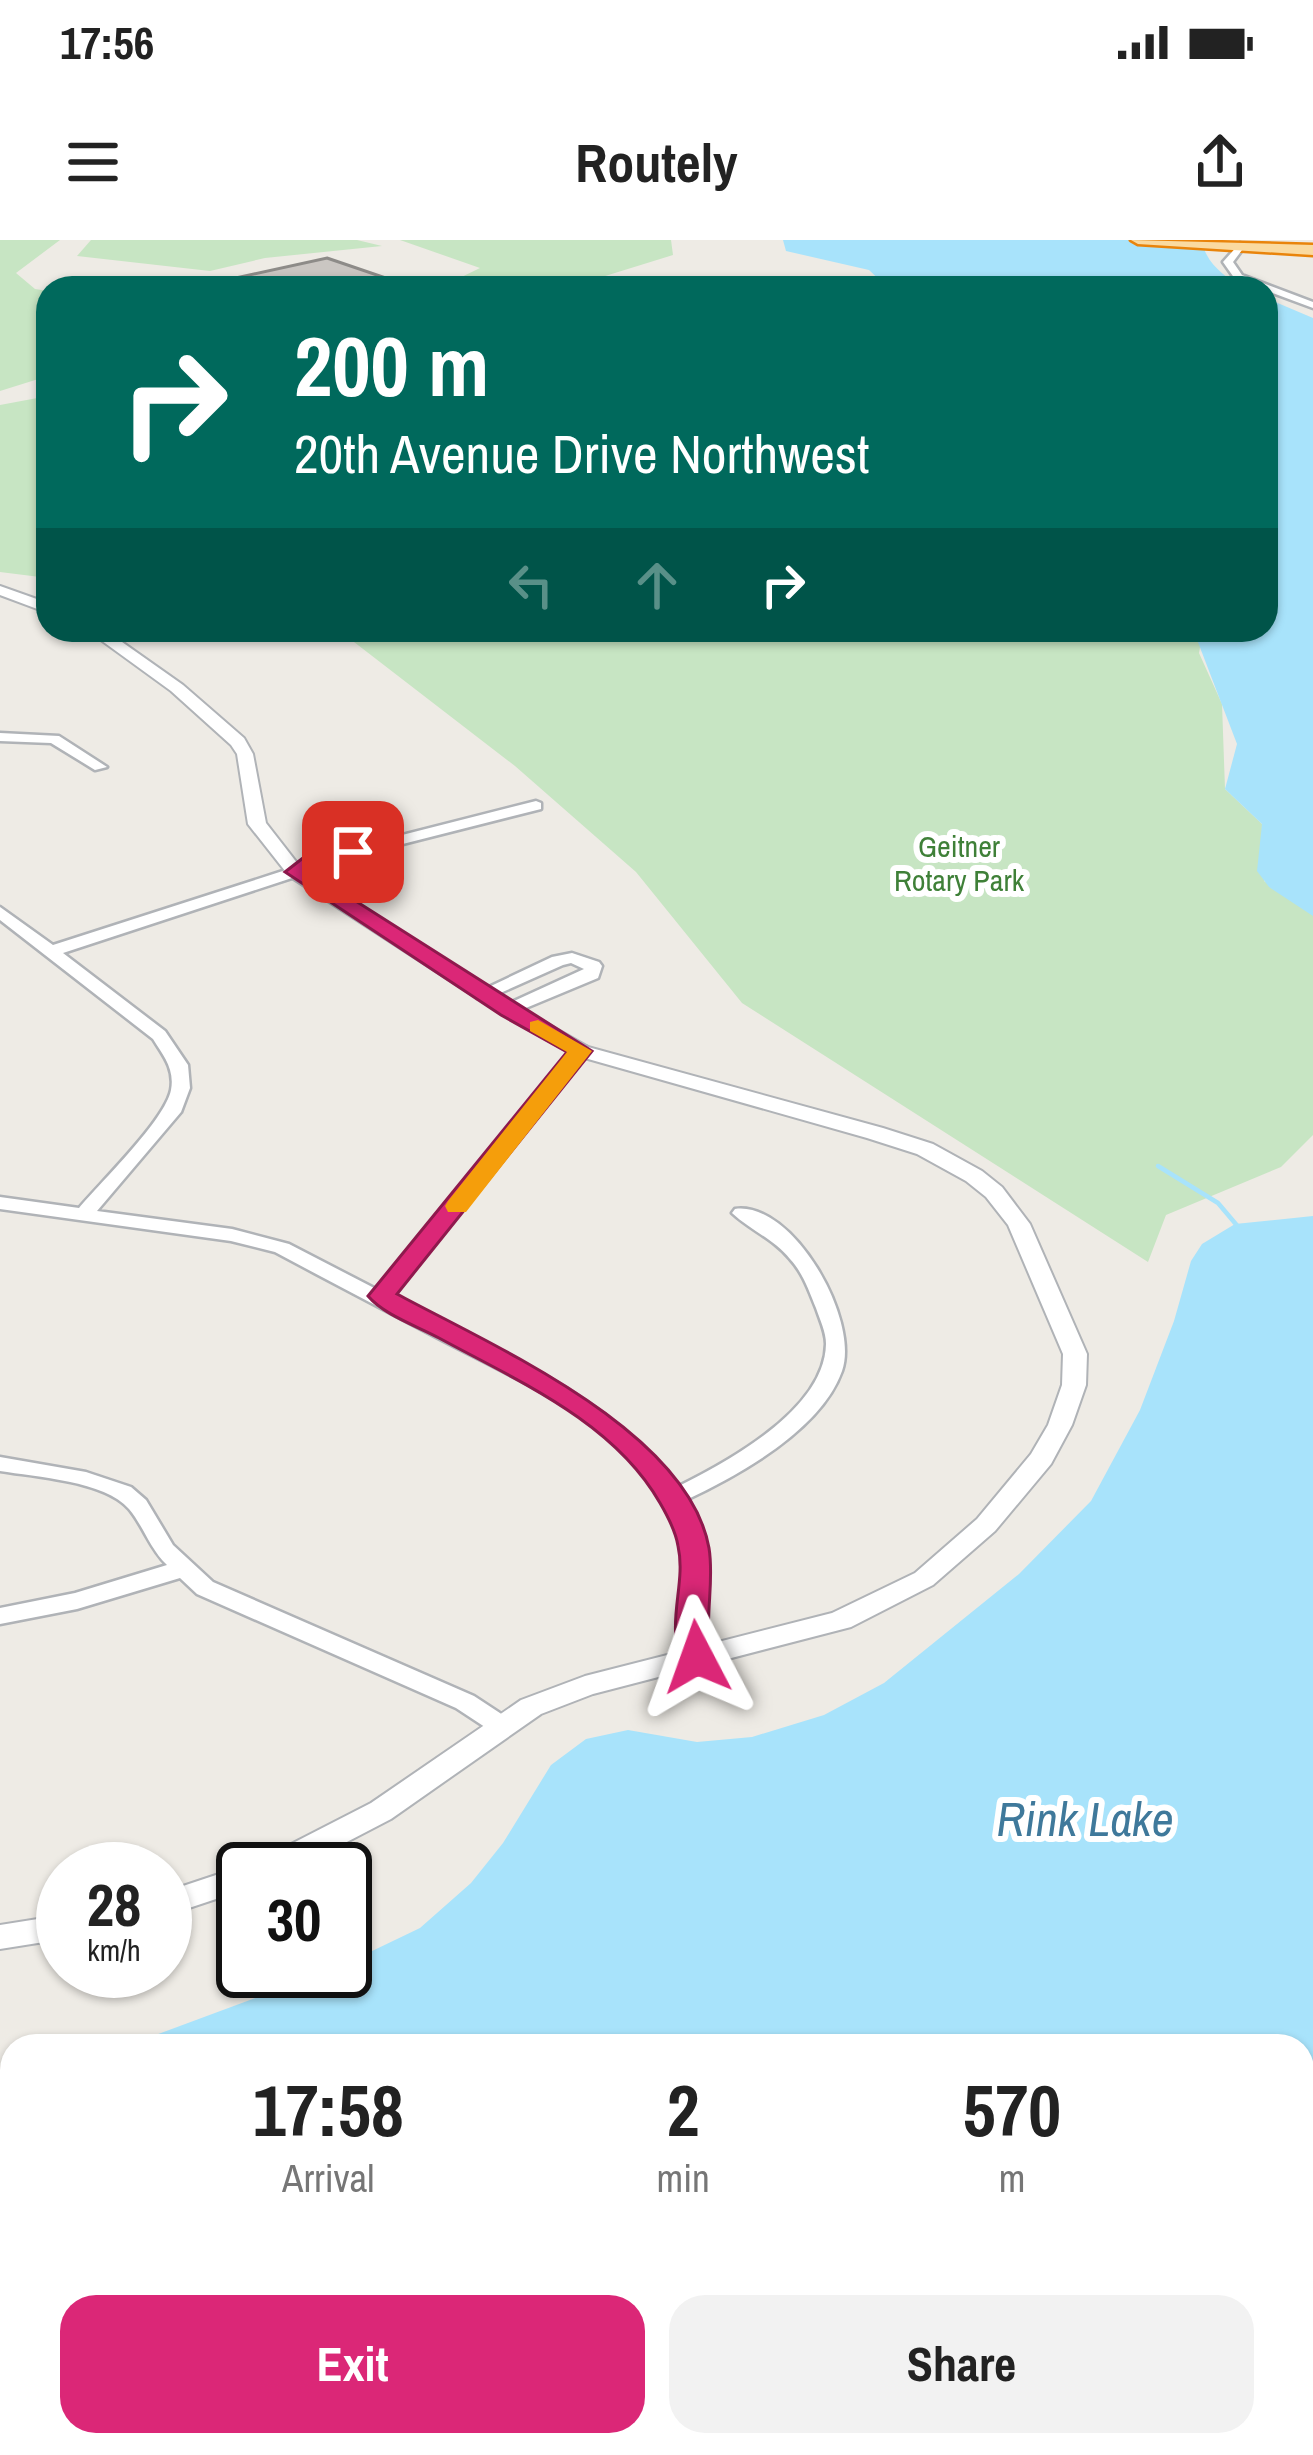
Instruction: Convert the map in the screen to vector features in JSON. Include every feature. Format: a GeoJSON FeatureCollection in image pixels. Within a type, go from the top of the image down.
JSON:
{"type":"FeatureCollection","features":[{"type":"Feature","properties":{"kind":"highway"},"geometry":{"type":"LineString","coordinates":[[1138,240],[1313,246]]}},
{"type":"Feature","properties":{"kind":"street"},"geometry":{"type":"LineString","coordinates":[[1237,276],[1228,262],[1240,244]]}},
{"type":"Feature","properties":{"kind":"street"},"geometry":{"type":"LineString","coordinates":[[1278,292],[1313,305]]}},
{"type":"Feature","properties":{"kind":"street"},"geometry":{"type":"LineString","coordinates":[[0,590],[36,604]]}},
{"type":"Feature","properties":{"kind":"street"},"geometry":{"type":"LineString","coordinates":[[112,642],[177,688],[238,742],[245,754],[256,824],[296,872],[483,994],[581,1051],[875,1133],[952,1161],[994,1192],[1018,1224],[1075,1354],[1074,1385],[1042,1458],[952,1559],[885,1601],[841,1620],[585,1686],[531,1707],[381,1811],[321,1842]]}},
{"type":"Feature","properties":{"kind":"street"},"geometry":{"type":"LineString","coordinates":[[0,737],[54,740],[100,767]]}},
{"type":"Feature","properties":{"kind":"street"},"geometry":{"type":"LineString","coordinates":[[52,951],[296,872],[310,862],[536,806]]}},
{"type":"Feature","properties":{"kind":"street"},"geometry":{"type":"LineString","coordinates":[[0,912],[159,1034],[175,1054],[181,1076],[172,1112],[82,1214]]}},
{"type":"Feature","properties":{"kind":"street"},"geometry":{"type":"LineString","coordinates":[[483,994],[572,958],[593,966],[592,974],[509,1010]]}},
{"type":"Feature","properties":{"kind":"street"},"geometry":{"type":"LineString","coordinates":[[381,1296],[581,1051]]}},
{"type":"Feature","properties":{"kind":"street"},"geometry":{"type":"LineString","coordinates":[[0,1203],[254,1240],[301,1256],[567,1397],[608,1426],[672,1498],[694,1547],[690,1628],[697,1657]]}},
{"type":"Feature","properties":{"kind":"street"},"geometry":{"type":"LineString","coordinates":[[672,1498],[722,1476],[757,1452],[808,1404],[833,1369],[834,1329],[815,1274],[782,1238],[742,1213]]}},
{"type":"Feature","properties":{"kind":"street"},"geometry":{"type":"LineString","coordinates":[[0,1464],[86,1479],[123,1492],[138,1505],[182,1569],[205,1588],[465,1702],[500,1725]]}},
{"type":"Feature","properties":{"kind":"street"},"geometry":{"type":"LineString","coordinates":[[0,1616],[77,1601],[182,1569]]}},
{"type":"Feature","properties":{"kind":"street"},"geometry":{"type":"LineString","coordinates":[[0,1937],[36,1931]]}},
{"type":"Feature","properties":{"kind":"green space"},"geometry":{"type":"Polygon","coordinates":[[[0,240],[60,240],[16,273],[36,289],[36,380],[0,391],[0,240]]]}},
{"type":"Feature","properties":{"kind":"green space"},"geometry":{"type":"Polygon","coordinates":[[[91,240],[357,240],[382,246],[265,258],[210,271],[77,256],[91,240]]]}},
{"type":"Feature","properties":{"kind":"green space"},"geometry":{"type":"Polygon","coordinates":[[[400,240],[671,240],[673,255],[605,276],[464,276],[480,268],[400,240]]]}},
{"type":"Feature","properties":{"kind":"green space"},"geometry":{"type":"Polygon","coordinates":[[[36,398],[36,576],[0,572],[0,405],[36,398]]]}},
{"type":"Feature","properties":{"kind":"green space","name":"Geitner Rotary Park"},"geometry":{"type":"Polygon","coordinates":[[[354,642],[1201,642],[1199,653],[1222,704],[1225,789],[1262,824],[1264,881],[1313,913],[1313,1135],[1281,1167],[1166,1215],[1148,1262],[742,1003],[636,872],[515,766],[354,642]]]}},
{"type":"Feature","properties":{"kind":"water"},"geometry":{"type":"Polygon","coordinates":[[[783,240],[1202,240],[1212,262],[1226,276],[875,276],[869,270],[786,251],[783,240]]]}},
{"type":"Feature","properties":{"kind":"water"},"geometry":{"type":"Polygon","coordinates":[[[1278,303],[1313,318],[1313,916],[1269,887],[1257,871],[1262,824],[1225,789],[1237,744],[1198,642],[1278,642],[1278,303]]]}},
{"type":"Feature","properties":{"kind":"water","name":"Rink Lake"},"geometry":{"type":"Polygon","coordinates":[[[1313,1216],[1313,2034],[158,2034],[255,1998],[372,1998],[372,1951],[420,1928],[471,1883],[503,1843],[551,1765],[586,1739],[628,1730],[697,1742],[752,1737],[824,1715],[884,1683],[1019,1574],[1091,1501],[1140,1410],[1191,1261],[1202,1244],[1235,1224],[1313,1216]]]}},
{"type":"Feature","properties":{"kind":"building"},"geometry":{"type":"Polygon","coordinates":[[[327,258],[380,276],[245,276],[327,258]]]}},
{"type":"Feature","properties":{"kind":"waterway"},"geometry":{"type":"LineString","coordinates":[[1158,1166],[1218,1203],[1240,1229]]}},
{"type":"Feature","properties":{"kind":"slow traffic"},"geometry":{"type":"LineString","coordinates":[[457,1206],[581,1051],[538,1027]]}},
{"type":"Feature","properties":{"kind":"route"},"geometry":{"type":"LineString","coordinates":[[353,852],[310,862],[296,872],[581,1051],[381,1296],[567,1397],[608,1426],[641,1461],[672,1498],[694,1547],[690,1628],[697,1657]]}}]}
